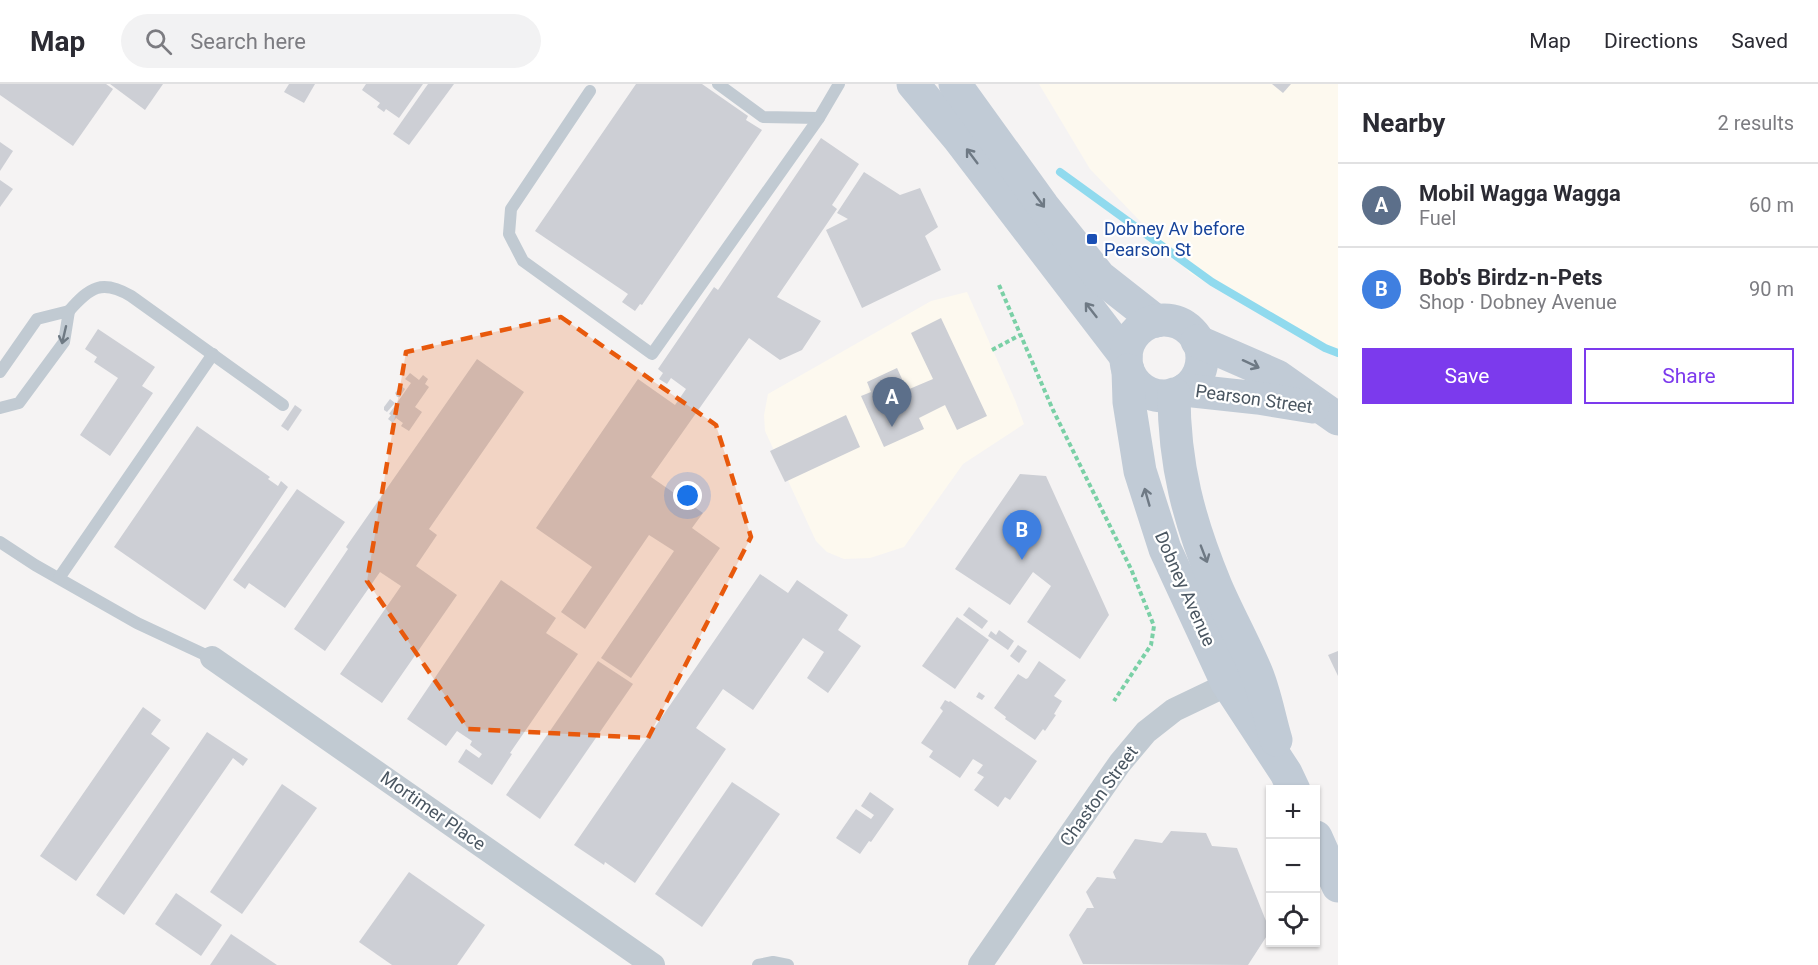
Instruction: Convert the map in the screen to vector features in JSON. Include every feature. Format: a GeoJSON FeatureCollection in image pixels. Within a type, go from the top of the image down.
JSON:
{"type":"FeatureCollection","features":[{"type":"Feature","properties":{"kind":"main road"},"geometry":{"type":"LineString","coordinates":[[913,84],[959,139],[1127,363],[1133,380],[1141,388],[1151,394],[1163,396],[1179,392],[1192,382],[1198,373],[1201,352],[1191,332],[1183,325],[1173,321],[1156,321],[1144,325],[1134,334],[1128,345],[1127,363]]}},
{"type":"Feature","properties":{"kind":"main road"},"geometry":{"type":"LineString","coordinates":[[956,84],[1043,206],[1100,277],[1156,321]]}},
{"type":"Feature","properties":{"kind":"main road","name":"Pearson Street"},"geometry":{"type":"LineString","coordinates":[[1197,341],[1277,376],[1331,414]]}},
{"type":"Feature","properties":{"kind":"main road","name":"Dobney Avenue"},"geometry":{"type":"LineString","coordinates":[[1127,363],[1129,402],[1140,471],[1165,549],[1242,677],[1290,781]]}},
{"type":"Feature","properties":{"kind":"main road"},"geometry":{"type":"LineString","coordinates":[[1179,392],[1175,440],[1185,500],[1216,587],[1242,677]]}},
{"type":"Feature","properties":{"kind":"main road","name":"Pearson Street"},"geometry":{"type":"LineString","coordinates":[[1179,392],[1258,398],[1331,414]]}},
{"type":"Feature","properties":{"kind":"main road"},"geometry":{"type":"LineString","coordinates":[[1317,839],[1338,886]]}},
{"type":"Feature","properties":{"kind":"street","name":"Mortimer Place"},"geometry":{"type":"LineString","coordinates":[[212,658],[653,965]]}},
{"type":"Feature","properties":{"kind":"street","name":"Chaston Street"},"geometry":{"type":"LineString","coordinates":[[980,965],[1096,797],[1146,732],[1174,710],[1242,677]]}},
{"type":"Feature","properties":{"kind":"lane"},"geometry":{"type":"LineString","coordinates":[[718,84],[763,117],[819,118]]}},
{"type":"Feature","properties":{"kind":"lane"},"geometry":{"type":"LineString","coordinates":[[590,91],[511,209],[509,234],[523,261],[652,354],[819,118],[839,84]]}},
{"type":"Feature","properties":{"kind":"lane"},"geometry":{"type":"LineString","coordinates":[[0,408],[19,403],[64,342],[69,311],[83,295],[100,287],[116,287],[283,405]]}},
{"type":"Feature","properties":{"kind":"lane"},"geometry":{"type":"LineString","coordinates":[[0,372],[37,319],[69,311]]}},
{"type":"Feature","properties":{"kind":"lane"},"geometry":{"type":"LineString","coordinates":[[59,578],[213,354]]}},
{"type":"Feature","properties":{"kind":"lane"},"geometry":{"type":"LineString","coordinates":[[0,542],[136,623],[212,658]]}},
{"type":"Feature","properties":{"kind":"lane"},"geometry":{"type":"LineString","coordinates":[[758,965],[772,962],[788,965]]}},
{"type":"Feature","properties":{"kind":"path"},"geometry":{"type":"LineString","coordinates":[[999,285],[1053,410],[1131,568],[1154,626],[1151,645],[1114,701]]}},
{"type":"Feature","properties":{"kind":"path"},"geometry":{"type":"LineString","coordinates":[[992,350],[1020,335]]}},
{"type":"Feature","properties":{"kind":"highlighted area"},"geometry":{"type":"Polygon","coordinates":[[[561,317],[716,425],[751,537],[648,738],[468,729],[367,581],[406,352],[561,317]]]}},
{"type":"Feature","properties":{"kind":"shaded area"},"geometry":{"type":"Polygon","coordinates":[[[1039,84],[1338,84],[1338,356],[1334,356],[1190,273],[1090,169],[1039,84]]]}},
{"type":"Feature","properties":{"kind":"shaded area"},"geometry":{"type":"Polygon","coordinates":[[[967,292],[1024,424],[963,464],[904,547],[870,558],[844,559],[827,552],[816,541],[765,431],[764,415],[768,394],[931,301],[967,292]]]}},
{"type":"Feature","properties":{"kind":"building"},"geometry":{"type":"Polygon","coordinates":[[[0,84],[106,84],[113,89],[73,146],[0,95],[0,84]]]}},
{"type":"Feature","properties":{"kind":"building"},"geometry":{"type":"Polygon","coordinates":[[[110,84],[163,84],[145,110],[110,84]]]}},
{"type":"Feature","properties":{"kind":"building"},"geometry":{"type":"Polygon","coordinates":[[[289,84],[315,84],[304,103],[284,92],[289,84]]]}},
{"type":"Feature","properties":{"kind":"building"},"geometry":{"type":"Polygon","coordinates":[[[366,84],[423,84],[399,118],[386,109],[384,112],[377,107],[380,103],[362,90],[366,84]]]}},
{"type":"Feature","properties":{"kind":"building"},"geometry":{"type":"Polygon","coordinates":[[[428,84],[454,84],[409,145],[393,134],[428,84]]]}},
{"type":"Feature","properties":{"kind":"building"},"geometry":{"type":"Polygon","coordinates":[[[636,84],[702,84],[748,116],[746,120],[762,130],[642,305],[640,304],[635,311],[622,302],[628,294],[535,231],[636,84]]]}},
{"type":"Feature","properties":{"kind":"building"},"geometry":{"type":"Polygon","coordinates":[[[1272,84],[1291,84],[1283,93],[1272,84]]]}},
{"type":"Feature","properties":{"kind":"building"},"geometry":{"type":"Polygon","coordinates":[[[821,138],[859,164],[832,205],[837,209],[777,297],[821,321],[802,350],[780,360],[749,338],[651,477],[703,513],[692,528],[720,548],[631,678],[601,658],[674,551],[649,535],[585,629],[561,612],[592,567],[536,528],[638,379],[675,405],[686,389],[671,378],[667,384],[659,379],[663,373],[658,369],[714,287],[718,290],[821,138]]]}},
{"type":"Feature","properties":{"kind":"building"},"geometry":{"type":"Polygon","coordinates":[[[0,142],[13,151],[0,171],[0,142]]]}},
{"type":"Feature","properties":{"kind":"building"},"geometry":{"type":"Polygon","coordinates":[[[864,172],[900,195],[920,188],[938,227],[925,236],[941,270],[862,308],[826,230],[848,219],[837,213],[864,172]]]}},
{"type":"Feature","properties":{"kind":"building"},"geometry":{"type":"Polygon","coordinates":[[[0,180],[13,189],[0,207],[0,180]]]}},
{"type":"Feature","properties":{"kind":"building"},"geometry":{"type":"Polygon","coordinates":[[[941,318],[987,416],[957,430],[945,405],[919,418],[924,429],[884,447],[861,396],[871,392],[867,382],[897,368],[907,390],[933,379],[911,333],[941,318]]]}},
{"type":"Feature","properties":{"kind":"building"},"geometry":{"type":"Polygon","coordinates":[[[98,329],[155,367],[142,386],[153,393],[110,456],[80,435],[118,378],[94,362],[97,357],[85,349],[98,329]]]}},
{"type":"Feature","properties":{"kind":"building"},"geometry":{"type":"Polygon","coordinates":[[[477,359],[524,392],[429,529],[437,535],[416,566],[457,595],[382,703],[340,674],[401,586],[380,572],[325,651],[294,629],[348,549],[346,547],[477,359]]]}},
{"type":"Feature","properties":{"kind":"building"},"geometry":{"type":"Polygon","coordinates":[[[410,373],[419,380],[423,375],[428,379],[425,384],[429,387],[415,407],[422,412],[409,431],[401,426],[403,423],[396,418],[393,423],[388,419],[391,415],[389,414],[411,383],[405,379],[410,373]]]}},
{"type":"Feature","properties":{"kind":"building"},"geometry":{"type":"Polygon","coordinates":[[[401,386],[405,389],[400,397],[397,397],[395,393],[401,386]]]}},
{"type":"Feature","properties":{"kind":"building"},"geometry":{"type":"Polygon","coordinates":[[[390,399],[395,403],[387,412],[384,407],[390,399]]]}},
{"type":"Feature","properties":{"kind":"building"},"geometry":{"type":"Polygon","coordinates":[[[295,405],[302,410],[288,431],[281,426],[295,405]]]}},
{"type":"Feature","properties":{"kind":"building"},"geometry":{"type":"Polygon","coordinates":[[[846,415],[860,447],[785,482],[770,451],[846,415]]]}},
{"type":"Feature","properties":{"kind":"building"},"geometry":{"type":"Polygon","coordinates":[[[197,426],[270,477],[268,479],[278,486],[281,481],[288,487],[205,610],[114,547],[197,426]]]}},
{"type":"Feature","properties":{"kind":"building"},"geometry":{"type":"Polygon","coordinates":[[[1020,474],[1046,476],[1109,615],[1080,659],[1027,622],[1051,586],[1033,572],[1010,605],[955,569],[1020,474]]]}},
{"type":"Feature","properties":{"kind":"building"},"geometry":{"type":"Polygon","coordinates":[[[297,489],[345,522],[285,608],[249,583],[245,589],[233,580],[297,489]]]}},
{"type":"Feature","properties":{"kind":"building"},"geometry":{"type":"Polygon","coordinates":[[[760,574],[788,593],[797,580],[848,615],[838,630],[861,646],[828,693],[807,678],[824,652],[803,638],[753,710],[723,689],[696,728],[726,749],[635,883],[605,862],[604,865],[574,845],[760,574]]]}},
{"type":"Feature","properties":{"kind":"building"},"geometry":{"type":"Polygon","coordinates":[[[501,580],[556,618],[546,633],[578,654],[510,753],[512,754],[492,785],[458,762],[466,749],[479,758],[482,754],[470,745],[472,741],[457,731],[446,746],[407,719],[501,580]]]}},
{"type":"Feature","properties":{"kind":"building"},"geometry":{"type":"Polygon","coordinates":[[[969,607],[988,621],[982,629],[963,615],[969,607]]]}},
{"type":"Feature","properties":{"kind":"building"},"geometry":{"type":"Polygon","coordinates":[[[957,617],[989,640],[955,689],[922,666],[957,617]]]}},
{"type":"Feature","properties":{"kind":"building"},"geometry":{"type":"Polygon","coordinates":[[[999,630],[1014,641],[1008,650],[988,636],[991,631],[996,635],[999,630]]]}},
{"type":"Feature","properties":{"kind":"building"},"geometry":{"type":"Polygon","coordinates":[[[1018,645],[1027,651],[1019,663],[1010,656],[1018,645]]]}},
{"type":"Feature","properties":{"kind":"building"},"geometry":{"type":"Polygon","coordinates":[[[1338,651],[1338,676],[1328,655],[1338,651]]]}},
{"type":"Feature","properties":{"kind":"building"},"geometry":{"type":"Polygon","coordinates":[[[598,661],[633,684],[540,819],[506,795],[598,661]]]}},
{"type":"Feature","properties":{"kind":"building"},"geometry":{"type":"Polygon","coordinates":[[[1039,661],[1066,680],[1054,696],[1062,701],[1054,714],[1056,715],[1045,731],[1043,729],[1035,740],[1005,719],[1006,717],[994,708],[1018,674],[1028,678],[1039,661]]]}},
{"type":"Feature","properties":{"kind":"building"},"geometry":{"type":"Polygon","coordinates":[[[979,692],[985,696],[982,700],[976,697],[979,692]]]}},
{"type":"Feature","properties":{"kind":"building"},"geometry":{"type":"Polygon","coordinates":[[[945,700],[950,701],[1037,761],[1010,800],[1005,797],[998,807],[974,790],[984,777],[977,773],[983,765],[973,759],[960,778],[929,757],[933,751],[921,743],[943,711],[940,708],[945,700]]]}},
{"type":"Feature","properties":{"kind":"building"},"geometry":{"type":"Polygon","coordinates":[[[143,707],[161,720],[151,734],[170,748],[76,881],[40,856],[143,707]]]}},
{"type":"Feature","properties":{"kind":"building"},"geometry":{"type":"Polygon","coordinates":[[[207,732],[248,759],[243,766],[233,758],[124,915],[96,895],[207,732]]]}},
{"type":"Feature","properties":{"kind":"building"},"geometry":{"type":"Polygon","coordinates":[[[732,782],[780,814],[702,927],[655,894],[732,782]]]}},
{"type":"Feature","properties":{"kind":"building"},"geometry":{"type":"Polygon","coordinates":[[[282,784],[317,808],[242,914],[210,892],[282,784]]]}},
{"type":"Feature","properties":{"kind":"building"},"geometry":{"type":"Polygon","coordinates":[[[870,792],[894,809],[860,854],[836,838],[856,809],[871,819],[874,815],[861,806],[870,792]]]}},
{"type":"Feature","properties":{"kind":"building"},"geometry":{"type":"Polygon","coordinates":[[[1171,831],[1206,833],[1212,846],[1237,848],[1266,921],[1266,937],[1248,965],[1083,964],[1069,935],[1087,908],[1094,908],[1086,892],[1097,877],[1116,879],[1113,872],[1135,839],[1162,843],[1171,831]]]}},
{"type":"Feature","properties":{"kind":"building"},"geometry":{"type":"Polygon","coordinates":[[[409,872],[485,925],[457,965],[392,965],[359,942],[409,872]]]}},
{"type":"Feature","properties":{"kind":"building"},"geometry":{"type":"Polygon","coordinates":[[[176,893],[222,925],[201,956],[155,924],[176,893]]]}},
{"type":"Feature","properties":{"kind":"building"},"geometry":{"type":"Polygon","coordinates":[[[231,934],[277,965],[210,965],[231,934]]]}},
{"type":"Feature","properties":{"kind":"waterway"},"geometry":{"type":"LineString","coordinates":[[1060,172],[1212,282],[1325,348],[1338,353]]}},
{"type":"Feature","properties":{"kind":"place","name":"Dobney Av before Pearson St"},"geometry":{"type":"Point","coordinates":[1092,239]}},
{"type":"Feature","properties":{"kind":"place","name":"Mobil Wagga Wagga"},"geometry":{"type":"Point","coordinates":[892,427]}},
{"type":"Feature","properties":{"kind":"place","name":"Bob's Birdz-n-Pets"},"geometry":{"type":"Point","coordinates":[1022,560]}}]}
